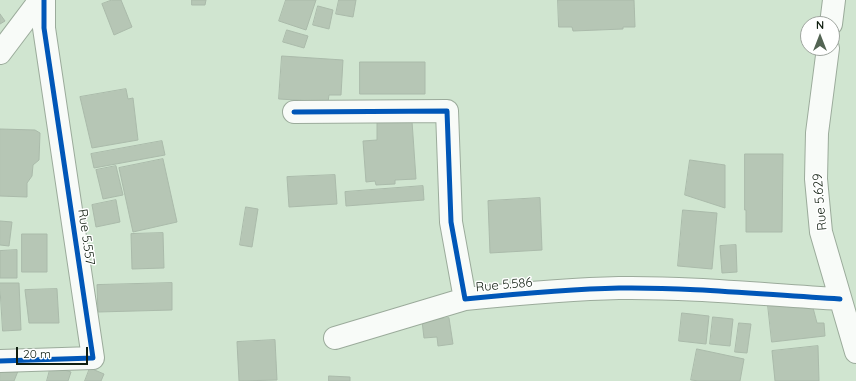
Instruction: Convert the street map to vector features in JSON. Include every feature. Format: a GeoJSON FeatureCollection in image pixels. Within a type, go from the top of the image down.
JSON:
{"type":"FeatureCollection","features":[{"type":"Feature","properties":{"kind":"street"},"geometry":{"type":"LineString","coordinates":[[0,54],[40,0]]}},
{"type":"Feature","properties":{"kind":"street","name":"Rue 5.557"},"geometry":{"type":"LineString","coordinates":[[0,361],[93,358],[44,28],[44,0]]}},
{"type":"Feature","properties":{"kind":"street"},"geometry":{"type":"LineString","coordinates":[[832,16],[834,0]]}},
{"type":"Feature","properties":{"kind":"street","name":"Rue 5.629"},"geometry":{"type":"LineString","coordinates":[[827,56],[817,134],[816,179],[821,232],[856,352]]}},
{"type":"Feature","properties":{"kind":"street","name":"Rue 5.586"},"geometry":{"type":"LineString","coordinates":[[294,112],[447,111],[451,222],[464,299],[550,291],[619,288],[699,290],[840,299]]}},
{"type":"Feature","properties":{"kind":"street"},"geometry":{"type":"LineString","coordinates":[[335,338],[464,299]]}},
{"type":"Feature","properties":{"kind":"building"},"geometry":{"type":"Polygon","coordinates":[[[112,0],[121,0],[132,27],[114,35],[102,4],[112,0]]]}},
{"type":"Feature","properties":{"kind":"building"},"geometry":{"type":"Polygon","coordinates":[[[192,0],[206,0],[205,5],[192,5],[192,0]]]}},
{"type":"Feature","properties":{"kind":"building"},"geometry":{"type":"Polygon","coordinates":[[[286,0],[316,0],[306,30],[279,21],[286,0]]]}},
{"type":"Feature","properties":{"kind":"building"},"geometry":{"type":"Polygon","coordinates":[[[339,0],[356,0],[353,17],[336,14],[339,0]]]}},
{"type":"Feature","properties":{"kind":"building"},"geometry":{"type":"Polygon","coordinates":[[[558,0],[634,0],[635,27],[623,27],[623,29],[573,31],[572,27],[559,27],[558,0]]]}},
{"type":"Feature","properties":{"kind":"building"},"geometry":{"type":"Polygon","coordinates":[[[318,6],[333,10],[329,29],[313,25],[318,6]]]}},
{"type":"Feature","properties":{"kind":"building"},"geometry":{"type":"Polygon","coordinates":[[[0,14],[5,21],[0,24],[0,14]]]}},
{"type":"Feature","properties":{"kind":"building"},"geometry":{"type":"Polygon","coordinates":[[[287,30],[308,36],[304,48],[283,42],[287,30]]]}},
{"type":"Feature","properties":{"kind":"building"},"geometry":{"type":"Polygon","coordinates":[[[282,56],[343,60],[341,95],[329,95],[328,102],[279,99],[282,56]]]}},
{"type":"Feature","properties":{"kind":"building"},"geometry":{"type":"Polygon","coordinates":[[[360,62],[425,62],[425,94],[360,94],[360,62]]]}},
{"type":"Feature","properties":{"kind":"building"},"geometry":{"type":"Polygon","coordinates":[[[126,89],[128,99],[133,98],[138,140],[92,148],[80,97],[126,89]]]}},
{"type":"Feature","properties":{"kind":"building"},"geometry":{"type":"Polygon","coordinates":[[[412,121],[416,179],[395,180],[395,184],[376,185],[375,181],[366,182],[363,141],[377,140],[377,123],[412,121]]]}},
{"type":"Feature","properties":{"kind":"building"},"geometry":{"type":"Polygon","coordinates":[[[0,129],[35,130],[40,133],[39,160],[33,165],[32,176],[27,183],[27,197],[0,196],[0,129]]]}},
{"type":"Feature","properties":{"kind":"building"},"geometry":{"type":"Polygon","coordinates":[[[162,141],[165,155],[94,168],[91,154],[162,141]]]}},
{"type":"Feature","properties":{"kind":"building"},"geometry":{"type":"Polygon","coordinates":[[[745,154],[783,154],[782,232],[746,232],[745,154]]]}},
{"type":"Feature","properties":{"kind":"building"},"geometry":{"type":"Polygon","coordinates":[[[163,159],[177,222],[133,232],[119,168],[163,159]]]}},
{"type":"Feature","properties":{"kind":"building"},"geometry":{"type":"Polygon","coordinates":[[[690,160],[725,165],[725,208],[685,195],[690,160]]]}},
{"type":"Feature","properties":{"kind":"building"},"geometry":{"type":"Polygon","coordinates":[[[116,166],[123,195],[103,199],[96,170],[116,166]]]}},
{"type":"Feature","properties":{"kind":"building"},"geometry":{"type":"Polygon","coordinates":[[[335,175],[337,204],[289,207],[287,177],[335,175]]]}},
{"type":"Feature","properties":{"kind":"building"},"geometry":{"type":"Polygon","coordinates":[[[423,186],[424,200],[346,206],[345,192],[423,186]]]}},
{"type":"Feature","properties":{"kind":"building"},"geometry":{"type":"Polygon","coordinates":[[[540,198],[542,250],[490,253],[488,201],[540,198]]]}},
{"type":"Feature","properties":{"kind":"building"},"geometry":{"type":"Polygon","coordinates":[[[116,200],[120,222],[96,227],[92,205],[116,200]]]}},
{"type":"Feature","properties":{"kind":"building"},"geometry":{"type":"Polygon","coordinates":[[[246,207],[258,209],[252,247],[240,245],[246,207]]]}},
{"type":"Feature","properties":{"kind":"building"},"geometry":{"type":"Polygon","coordinates":[[[683,210],[717,213],[712,269],[678,266],[683,210]]]}},
{"type":"Feature","properties":{"kind":"building"},"geometry":{"type":"Polygon","coordinates":[[[0,221],[12,222],[9,246],[0,245],[0,221]]]}},
{"type":"Feature","properties":{"kind":"building"},"geometry":{"type":"Polygon","coordinates":[[[163,233],[164,268],[132,269],[131,234],[163,233]]]}},
{"type":"Feature","properties":{"kind":"building"},"geometry":{"type":"Polygon","coordinates":[[[22,234],[47,234],[47,272],[22,272],[22,234]]]}},
{"type":"Feature","properties":{"kind":"building"},"geometry":{"type":"Polygon","coordinates":[[[736,245],[737,272],[722,273],[720,246],[736,245]]]}},
{"type":"Feature","properties":{"kind":"building"},"geometry":{"type":"Polygon","coordinates":[[[17,250],[17,278],[0,278],[0,251],[17,250]]]}},
{"type":"Feature","properties":{"kind":"building"},"geometry":{"type":"Polygon","coordinates":[[[0,283],[19,283],[21,330],[3,331],[0,283]]]}},
{"type":"Feature","properties":{"kind":"building"},"geometry":{"type":"Polygon","coordinates":[[[172,283],[172,310],[98,312],[97,285],[172,283]]]}},
{"type":"Feature","properties":{"kind":"building"},"geometry":{"type":"Polygon","coordinates":[[[57,289],[59,323],[29,323],[25,290],[57,289]]]}},
{"type":"Feature","properties":{"kind":"building"},"geometry":{"type":"Polygon","coordinates":[[[767,296],[811,300],[817,323],[824,323],[825,336],[772,342],[767,296]]]}},
{"type":"Feature","properties":{"kind":"building"},"geometry":{"type":"Polygon","coordinates":[[[682,313],[709,316],[706,344],[679,341],[682,313]]]}},
{"type":"Feature","properties":{"kind":"building"},"geometry":{"type":"Polygon","coordinates":[[[713,317],[733,319],[730,346],[710,344],[713,317]]]}},
{"type":"Feature","properties":{"kind":"building"},"geometry":{"type":"Polygon","coordinates":[[[449,318],[453,344],[438,346],[437,337],[424,338],[422,321],[449,318]]]}},
{"type":"Feature","properties":{"kind":"building"},"geometry":{"type":"Polygon","coordinates":[[[739,323],[751,324],[747,353],[735,352],[739,323]]]}},
{"type":"Feature","properties":{"kind":"building"},"geometry":{"type":"Polygon","coordinates":[[[275,340],[277,380],[239,381],[237,342],[275,340]]]}},
{"type":"Feature","properties":{"kind":"building"},"geometry":{"type":"Polygon","coordinates":[[[818,346],[819,381],[775,381],[772,351],[818,346]]]}},
{"type":"Feature","properties":{"kind":"building"},"geometry":{"type":"Polygon","coordinates":[[[697,349],[744,359],[740,381],[691,380],[697,349]]]}},
{"type":"Feature","properties":{"kind":"building"},"geometry":{"type":"Polygon","coordinates":[[[51,366],[71,372],[68,381],[47,381],[51,366]]]}},
{"type":"Feature","properties":{"kind":"building"},"geometry":{"type":"Polygon","coordinates":[[[0,368],[18,371],[14,381],[0,381],[0,368]]]}},
{"type":"Feature","properties":{"kind":"building"},"geometry":{"type":"Polygon","coordinates":[[[90,368],[104,374],[101,381],[85,381],[90,368]]]}},
{"type":"Feature","properties":{"kind":"building"},"geometry":{"type":"Polygon","coordinates":[[[329,376],[350,377],[350,381],[329,381],[329,376]]]}},
{"type":"Feature","properties":{"kind":"cycle path"},"geometry":{"type":"LineString","coordinates":[[0,361],[93,358],[44,28],[44,0]]}},
{"type":"Feature","properties":{"kind":"cycle path"},"geometry":{"type":"LineString","coordinates":[[294,112],[447,111],[451,222],[465,299],[619,288],[702,290],[840,299]]}}]}
